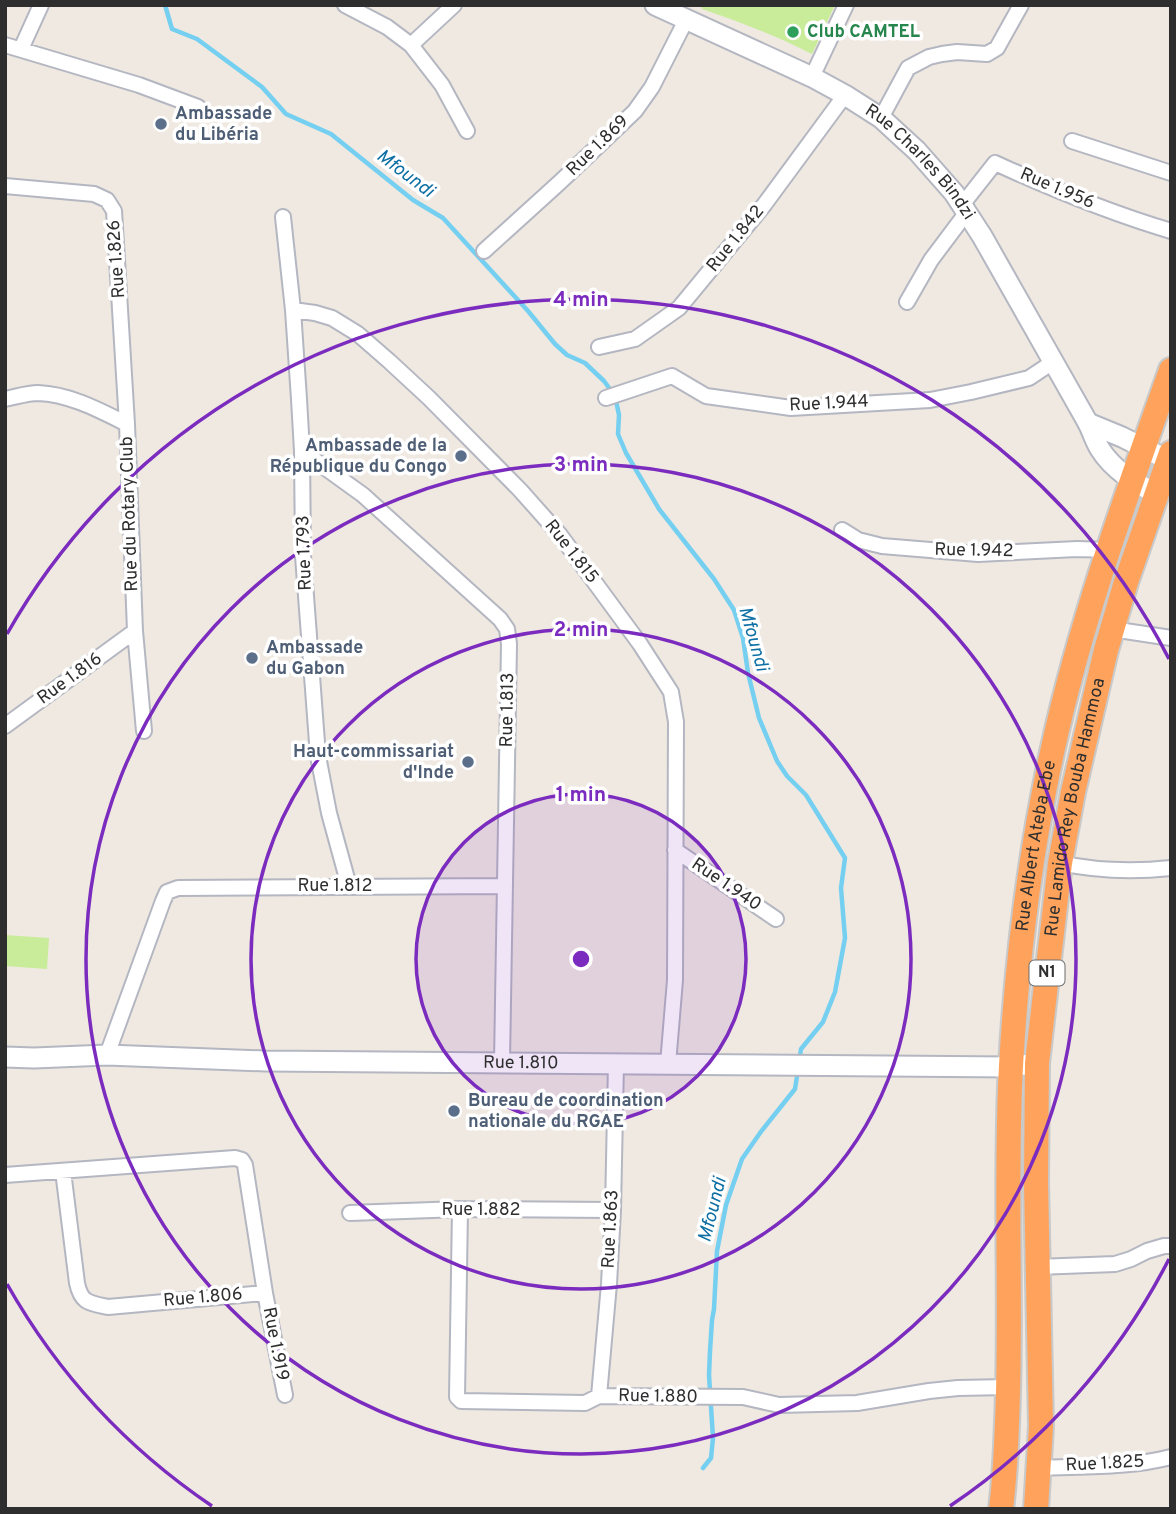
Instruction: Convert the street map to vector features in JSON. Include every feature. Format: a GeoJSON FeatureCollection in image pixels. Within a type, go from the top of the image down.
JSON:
{"type":"FeatureCollection","features":[{"type":"Feature","properties":{"kind":"highway","name":"Rue Albert Ateba Ebe"},"geometry":{"type":"LineString","coordinates":[[1001,1509],[1006,1462],[1008,1387],[1011,1067],[1027,901],[1053,748],[1092,601],[1171,370]]}},
{"type":"Feature","properties":{"kind":"highway","name":"Rue Lamido Rey Bouba Hammoa"},"geometry":{"type":"LineString","coordinates":[[1036,1509],[1041,1426],[1037,1267],[1038,1063],[1060,863],[1073,792],[1112,629],[1126,582],[1164,494],[1170,459]]}},
{"type":"Feature","properties":{"kind":"street"},"geometry":{"type":"LineString","coordinates":[[21,49],[41,5]]}},
{"type":"Feature","properties":{"kind":"street"},"geometry":{"type":"LineString","coordinates":[[345,5],[387,27],[411,45],[442,85],[467,131]]}},
{"type":"Feature","properties":{"kind":"street"},"geometry":{"type":"LineString","coordinates":[[411,45],[454,5]]}},
{"type":"Feature","properties":{"kind":"street","name":"Rue Charles Bindzi"},"geometry":{"type":"LineString","coordinates":[[655,5],[812,77],[845,95],[881,118],[917,151],[964,209],[993,256],[1101,450],[1132,481],[1164,494]]}},
{"type":"Feature","properties":{"kind":"street"},"geometry":{"type":"LineString","coordinates":[[812,77],[846,5]]}},
{"type":"Feature","properties":{"kind":"street"},"geometry":{"type":"LineString","coordinates":[[881,118],[908,68],[929,57],[942,54],[987,54],[997,48],[1021,5]]}},
{"type":"Feature","properties":{"kind":"street","name":"Rue 1.869"},"geometry":{"type":"LineString","coordinates":[[484,251],[635,111],[652,87],[686,20]]}},
{"type":"Feature","properties":{"kind":"street"},"geometry":{"type":"LineString","coordinates":[[5,45],[139,85],[198,107]]}},
{"type":"Feature","properties":{"kind":"street","name":"Rue 1.842"},"geometry":{"type":"LineString","coordinates":[[599,347],[635,339],[679,308],[764,205],[845,95]]}},
{"type":"Feature","properties":{"kind":"street"},"geometry":{"type":"LineString","coordinates":[[1072,141],[1171,173]]}},
{"type":"Feature","properties":{"kind":"street","name":"Rue 1.956"},"geometry":{"type":"LineString","coordinates":[[964,209],[995,163],[1052,189],[1171,231]]}},
{"type":"Feature","properties":{"kind":"street","name":"Rue 1.826"},"geometry":{"type":"LineString","coordinates":[[5,186],[94,194],[107,200],[114,211],[127,424]]}},
{"type":"Feature","properties":{"kind":"street"},"geometry":{"type":"LineString","coordinates":[[907,302],[964,209]]}},
{"type":"Feature","properties":{"kind":"street","name":"Rue 1.793"},"geometry":{"type":"LineString","coordinates":[[283,217],[293,310],[302,451],[303,556],[318,756],[329,813],[349,886]]}},
{"type":"Feature","properties":{"kind":"street","name":"Rue 1.815"},"geometry":{"type":"LineString","coordinates":[[293,310],[332,318],[358,334],[419,389],[520,490],[561,535],[640,644],[671,692],[676,722],[675,980],[668,1064]]}},
{"type":"Feature","properties":{"kind":"street","name":"Rue 1.944"},"geometry":{"type":"LineString","coordinates":[[607,398],[673,376],[706,396],[791,408],[930,400],[1029,379],[1053,362]]}},
{"type":"Feature","properties":{"kind":"street","name":"Rue du Rotary Club"},"geometry":{"type":"LineString","coordinates":[[5,399],[37,393],[57,396],[91,406],[127,424],[135,631],[144,731]]}},
{"type":"Feature","properties":{"kind":"street"},"geometry":{"type":"LineString","coordinates":[[1088,423],[1170,459]]}},
{"type":"Feature","properties":{"kind":"street","name":"Rue 1.813"},"geometry":{"type":"LineString","coordinates":[[302,451],[363,495],[500,619],[507,629],[509,644],[502,1062]]}},
{"type":"Feature","properties":{"kind":"street","name":"Rue 1.942"},"geometry":{"type":"LineString","coordinates":[[842,530],[858,540],[882,546],[978,554],[1109,550]]}},
{"type":"Feature","properties":{"kind":"street"},"geometry":{"type":"LineString","coordinates":[[1112,629],[1171,638]]}},
{"type":"Feature","properties":{"kind":"street","name":"Rue 1.816"},"geometry":{"type":"LineString","coordinates":[[5,726],[135,631]]}},
{"type":"Feature","properties":{"kind":"street","name":"Rue 1.940"},"geometry":{"type":"LineString","coordinates":[[675,850],[776,919]]}},
{"type":"Feature","properties":{"kind":"street"},"geometry":{"type":"LineString","coordinates":[[1060,863],[1086,869],[1124,871],[1171,868]]}},
{"type":"Feature","properties":{"kind":"street","name":"Rue 1.812"},"geometry":{"type":"LineString","coordinates":[[107,1055],[167,892],[178,888],[504,886]]}},
{"type":"Feature","properties":{"kind":"street","name":"Rue 1.810"},"geometry":{"type":"LineString","coordinates":[[5,1057],[107,1055],[265,1061],[1011,1067],[1038,1063]]}},
{"type":"Feature","properties":{"kind":"street","name":"Rue 1.863"},"geometry":{"type":"LineString","coordinates":[[598,1395],[609,1284],[616,1063]]}},
{"type":"Feature","properties":{"kind":"street","name":"Rue 1.806"},"geometry":{"type":"LineString","coordinates":[[5,1175],[235,1158],[242,1160],[245,1165],[265,1293],[108,1307],[88,1303],[79,1294],[63,1171]]}},
{"type":"Feature","properties":{"kind":"street","name":"Rue 1.882"},"geometry":{"type":"LineString","coordinates":[[350,1213],[460,1209],[613,1210]]}},
{"type":"Feature","properties":{"kind":"street","name":"Rue 1.880"},"geometry":{"type":"LineString","coordinates":[[460,1209],[457,1397],[461,1401],[585,1403],[598,1395],[743,1397],[779,1405],[857,1404],[929,1391],[1008,1387]]}},
{"type":"Feature","properties":{"kind":"street"},"geometry":{"type":"LineString","coordinates":[[1037,1267],[1115,1264],[1147,1251],[1171,1246]]}},
{"type":"Feature","properties":{"kind":"street","name":"Rue 1.919"},"geometry":{"type":"LineString","coordinates":[[265,1293],[285,1395]]}},
{"type":"Feature","properties":{"kind":"street","name":"Rue 1.825"},"geometry":{"type":"LineString","coordinates":[[1039,1468],[1131,1463],[1171,1457]]}},
{"type":"Feature","properties":{"kind":"green space","name":"Club CAMTEL"},"geometry":{"type":"Polygon","coordinates":[[[701,5],[835,5],[812,54],[702,9],[701,5]]]}},
{"type":"Feature","properties":{"kind":"green space"},"geometry":{"type":"Polygon","coordinates":[[[5,935],[49,938],[47,969],[5,966],[5,935]]]}},
{"type":"Feature","properties":{"kind":"waterway","name":"Mfoundi"},"geometry":{"type":"LineString","coordinates":[[165,5],[172,29],[197,39],[262,87],[286,114],[331,134],[413,200],[443,218],[555,344],[567,355],[585,363],[615,396],[619,415],[618,434],[626,453],[659,509],[714,579],[734,610],[743,638],[759,718],[777,761],[787,776],[806,795],[845,858],[841,888],[845,938],[835,992],[823,1022],[801,1049],[799,1062]]}},
{"type":"Feature","properties":{"kind":"waterway","name":"Mfoundi"},"geometry":{"type":"LineString","coordinates":[[703,1468],[711,1458],[713,1438],[710,1351],[717,1251],[726,1205],[742,1159],[795,1089],[798,1070]]}},
{"type":"Feature","properties":{"kind":"place","name":"Club CAMTEL"},"geometry":{"type":"Point","coordinates":[793,32]}},
{"type":"Feature","properties":{"kind":"place","name":"Ambassade du Libéria"},"geometry":{"type":"Point","coordinates":[161,124]}},
{"type":"Feature","properties":{"kind":"place","name":"Ambassade de la République du Congo"},"geometry":{"type":"Point","coordinates":[461,456]}},
{"type":"Feature","properties":{"kind":"place","name":"Ambassade du Gabon"},"geometry":{"type":"Point","coordinates":[252,658]}},
{"type":"Feature","properties":{"kind":"place","name":"Haut-commissariat d'Inde"},"geometry":{"type":"Point","coordinates":[468,762]}},
{"type":"Feature","properties":{"kind":"place","name":"Bureau de coordination nationale du RGAE"},"geometry":{"type":"Point","coordinates":[454,1111]}}]}
